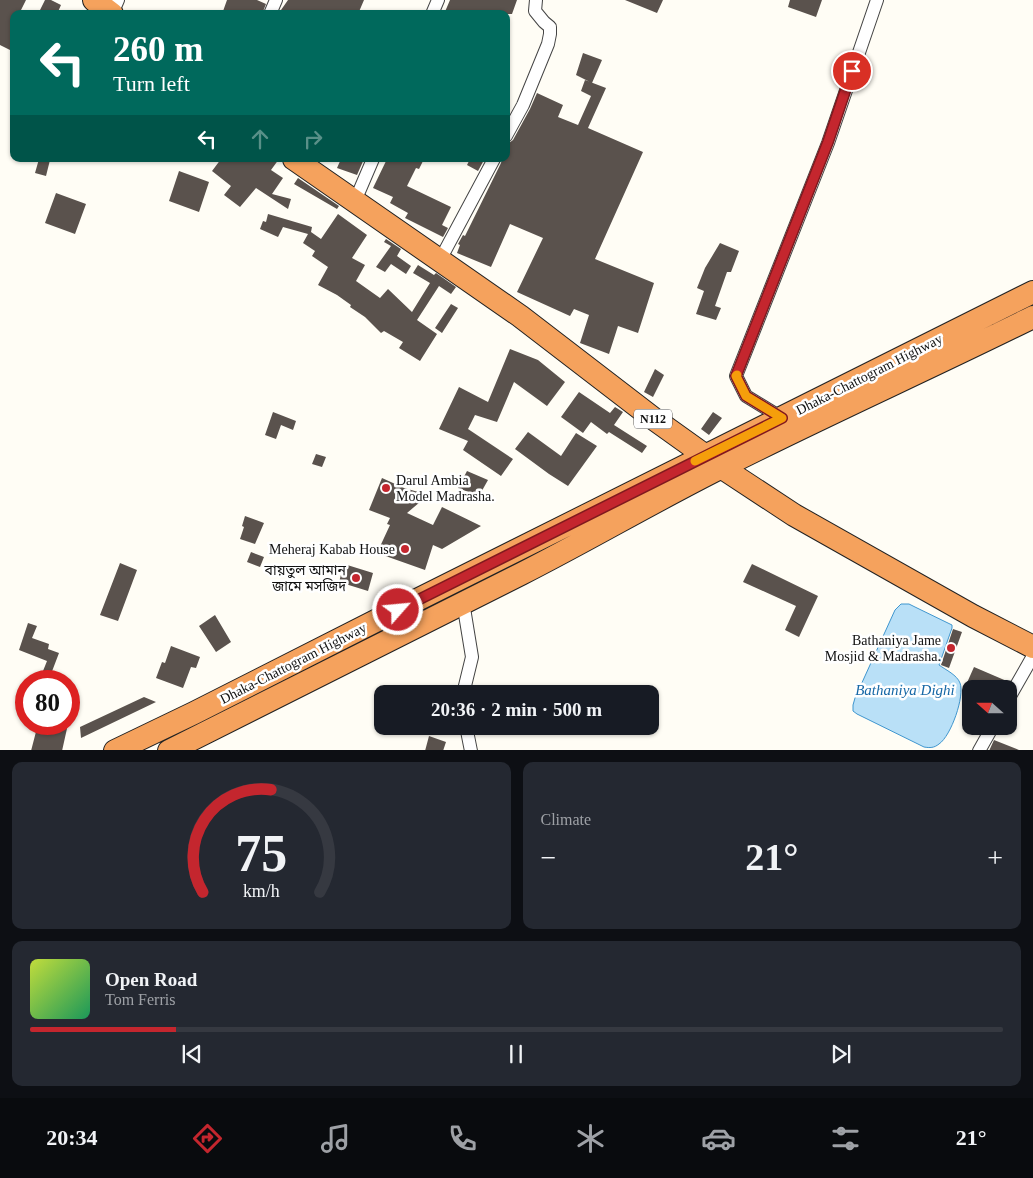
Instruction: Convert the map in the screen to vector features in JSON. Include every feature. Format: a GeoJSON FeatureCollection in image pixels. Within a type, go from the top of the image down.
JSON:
{"type":"FeatureCollection","features":[{"type":"Feature","properties":{"kind":"highway"},"geometry":{"type":"LineString","coordinates":[[94,0],[107,10]]}},
{"type":"Feature","properties":{"kind":"highway","name":"N112"},"geometry":{"type":"LineString","coordinates":[[298,162],[520,316],[713,462],[794,515],[973,616],[1033,647]]}},
{"type":"Feature","properties":{"kind":"highway","name":"Dhaka-Chattogram Highway"},"geometry":{"type":"LineString","coordinates":[[169,750],[522,573],[713,462],[782,418],[1033,292]]}},
{"type":"Feature","properties":{"kind":"highway","name":"Dhaka-Chattogram Highway"},"geometry":{"type":"LineString","coordinates":[[115,750],[194,713],[415,601],[713,462],[839,409],[1033,317]]}},
{"type":"Feature","properties":{"kind":"street"},"geometry":{"type":"LineString","coordinates":[[510,129],[523,105],[548,44],[550,27],[535,11],[536,0]]}},
{"type":"Feature","properties":{"kind":"street"},"geometry":{"type":"LineString","coordinates":[[782,418],[746,396],[736,376],[828,142],[877,0]]}},
{"type":"Feature","properties":{"kind":"street"},"geometry":{"type":"LineString","coordinates":[[355,201],[372,162]]}},
{"type":"Feature","properties":{"kind":"street"},"geometry":{"type":"LineString","coordinates":[[440,260],[492,162]]}},
{"type":"Feature","properties":{"kind":"street"},"geometry":{"type":"LineString","coordinates":[[463,602],[472,657],[465,685]]}},
{"type":"Feature","properties":{"kind":"street"},"geometry":{"type":"LineString","coordinates":[[1018,682],[1033,656]]}},
{"type":"Feature","properties":{"kind":"street"},"geometry":{"type":"LineString","coordinates":[[468,735],[471,750]]}},
{"type":"Feature","properties":{"kind":"street"},"geometry":{"type":"LineString","coordinates":[[979,750],[988,735]]}},
{"type":"Feature","properties":{"kind":"water","name":"Bathaniya Dighi"},"geometry":{"type":"Polygon","coordinates":[[[901,604],[909,604],[952,625],[939,665],[959,680],[961,697],[956,715],[944,740],[932,747],[924,747],[853,711],[855,698],[895,610],[901,604]]]}},
{"type":"Feature","properties":{"kind":"building"},"geometry":{"type":"Polygon","coordinates":[[[0,0],[26,0],[21,10],[10,10],[10,50],[0,45],[0,0]]]}},
{"type":"Feature","properties":{"kind":"building"},"geometry":{"type":"Polygon","coordinates":[[[45,0],[51,0],[61,5],[59,10],[40,10],[45,0]]]}},
{"type":"Feature","properties":{"kind":"building"},"geometry":{"type":"Polygon","coordinates":[[[227,0],[257,0],[266,4],[264,10],[223,10],[227,0]]]}},
{"type":"Feature","properties":{"kind":"building"},"geometry":{"type":"Polygon","coordinates":[[[288,0],[364,0],[360,10],[281,10],[288,0]]]}},
{"type":"Feature","properties":{"kind":"building"},"geometry":{"type":"Polygon","coordinates":[[[450,0],[517,0],[512,14],[510,14],[510,10],[446,10],[450,0]]]}},
{"type":"Feature","properties":{"kind":"building"},"geometry":{"type":"Polygon","coordinates":[[[625,0],[663,0],[657,13],[625,0]]]}},
{"type":"Feature","properties":{"kind":"building"},"geometry":{"type":"Polygon","coordinates":[[[790,0],[822,0],[816,17],[788,7],[790,0]]]}},
{"type":"Feature","properties":{"kind":"building"},"geometry":{"type":"Polygon","coordinates":[[[583,53],[602,60],[592,83],[576,75],[583,53]]]}},
{"type":"Feature","properties":{"kind":"building"},"geometry":{"type":"Polygon","coordinates":[[[585,80],[606,88],[588,128],[643,152],[595,259],[654,283],[638,333],[618,326],[609,354],[580,343],[589,315],[574,309],[570,316],[517,292],[543,238],[510,224],[491,267],[457,253],[460,245],[458,244],[463,235],[465,236],[501,162],[510,162],[510,142],[530,109],[537,93],[563,105],[558,117],[578,125],[591,96],[581,91],[585,80]]]}},
{"type":"Feature","properties":{"kind":"building"},"geometry":{"type":"Polygon","coordinates":[[[38,162],[50,162],[46,176],[35,173],[38,162]]]}},
{"type":"Feature","properties":{"kind":"building"},"geometry":{"type":"Polygon","coordinates":[[[219,162],[277,162],[271,170],[283,178],[272,194],[291,199],[288,209],[256,188],[240,207],[224,195],[231,186],[212,171],[219,162]]]}},
{"type":"Feature","properties":{"kind":"building"},"geometry":{"type":"Polygon","coordinates":[[[340,162],[363,162],[357,175],[337,168],[340,162]]]}},
{"type":"Feature","properties":{"kind":"building"},"geometry":{"type":"Polygon","coordinates":[[[386,162],[422,162],[419,169],[416,168],[407,186],[451,207],[442,225],[448,228],[443,237],[405,218],[408,213],[390,203],[393,197],[373,188],[386,162]]]}},
{"type":"Feature","properties":{"kind":"building"},"geometry":{"type":"Polygon","coordinates":[[[468,162],[483,162],[478,171],[467,165],[468,162]]]}},
{"type":"Feature","properties":{"kind":"building"},"geometry":{"type":"Polygon","coordinates":[[[179,171],[209,182],[199,212],[169,201],[179,171]]]}},
{"type":"Feature","properties":{"kind":"building"},"geometry":{"type":"Polygon","coordinates":[[[298,178],[339,206],[337,209],[294,184],[298,178]]]}},
{"type":"Feature","properties":{"kind":"building"},"geometry":{"type":"Polygon","coordinates":[[[56,193],[86,204],[75,234],[45,223],[56,193]]]}},
{"type":"Feature","properties":{"kind":"building"},"geometry":{"type":"Polygon","coordinates":[[[268,214],[312,227],[311,232],[321,239],[338,214],[367,235],[352,258],[365,265],[356,281],[380,298],[388,289],[412,312],[430,283],[413,273],[418,265],[434,275],[436,273],[456,287],[451,294],[439,286],[417,320],[437,334],[420,361],[399,348],[403,342],[384,331],[381,333],[365,317],[350,307],[351,305],[318,285],[328,267],[312,256],[315,251],[303,243],[308,234],[283,227],[278,237],[260,229],[263,221],[266,222],[268,214]]]}},
{"type":"Feature","properties":{"kind":"building"},"geometry":{"type":"Polygon","coordinates":[[[386,239],[401,249],[397,256],[411,266],[406,274],[391,264],[385,272],[376,267],[391,246],[384,242],[386,239]]]}},
{"type":"Feature","properties":{"kind":"building"},"geometry":{"type":"Polygon","coordinates":[[[720,243],[739,251],[731,272],[727,272],[715,306],[721,308],[716,320],[696,314],[704,291],[697,288],[705,268],[720,243]]]}},
{"type":"Feature","properties":{"kind":"building"},"geometry":{"type":"Polygon","coordinates":[[[451,304],[458,308],[442,333],[435,328],[451,304]]]}},
{"type":"Feature","properties":{"kind":"building"},"geometry":{"type":"Polygon","coordinates":[[[510,349],[538,360],[565,382],[547,406],[514,382],[497,422],[475,415],[468,429],[513,459],[501,476],[463,450],[468,441],[439,429],[459,387],[488,402],[510,349]]]}},
{"type":"Feature","properties":{"kind":"building"},"geometry":{"type":"Polygon","coordinates":[[[655,369],[664,375],[653,397],[644,392],[655,369]]]}},
{"type":"Feature","properties":{"kind":"building"},"geometry":{"type":"Polygon","coordinates":[[[579,392],[610,413],[615,407],[623,412],[614,425],[647,446],[642,453],[609,432],[607,434],[591,422],[583,433],[561,417],[579,392]]]}},
{"type":"Feature","properties":{"kind":"building"},"geometry":{"type":"Polygon","coordinates":[[[273,412],[296,421],[293,430],[281,425],[276,439],[265,435],[273,412]]]}},
{"type":"Feature","properties":{"kind":"building"},"geometry":{"type":"Polygon","coordinates":[[[713,412],[722,418],[709,435],[701,429],[713,412]]]}},
{"type":"Feature","properties":{"kind":"building"},"geometry":{"type":"Polygon","coordinates":[[[528,432],[561,456],[576,433],[597,446],[568,486],[515,449],[528,432]]]}},
{"type":"Feature","properties":{"kind":"building"},"geometry":{"type":"Polygon","coordinates":[[[316,454],[326,457],[322,467],[312,464],[316,454]]]}},
{"type":"Feature","properties":{"kind":"building"},"geometry":{"type":"Polygon","coordinates":[[[467,471],[488,480],[479,496],[458,488],[467,471]]]}},
{"type":"Feature","properties":{"kind":"building"},"geometry":{"type":"Polygon","coordinates":[[[382,478],[404,488],[422,493],[420,502],[407,513],[433,525],[442,507],[481,526],[442,549],[433,545],[425,570],[377,553],[390,525],[387,524],[390,518],[369,510],[382,478]]]}},
{"type":"Feature","properties":{"kind":"building"},"geometry":{"type":"Polygon","coordinates":[[[245,516],[264,523],[255,544],[240,539],[245,516]]]}},
{"type":"Feature","properties":{"kind":"building"},"geometry":{"type":"Polygon","coordinates":[[[251,552],[264,557],[260,567],[247,562],[251,552]]]}},
{"type":"Feature","properties":{"kind":"building"},"geometry":{"type":"Polygon","coordinates":[[[120,563],[137,570],[118,621],[100,615],[120,563]]]}},
{"type":"Feature","properties":{"kind":"building","name":"বায়তুল আমান জামে মসজিদ"},"geometry":{"type":"Polygon","coordinates":[[[344,564],[373,573],[368,591],[339,582],[344,564]]]}},
{"type":"Feature","properties":{"kind":"building"},"geometry":{"type":"Polygon","coordinates":[[[752,564],[818,596],[799,637],[785,630],[796,606],[743,582],[752,564]]]}},
{"type":"Feature","properties":{"kind":"building"},"geometry":{"type":"Polygon","coordinates":[[[215,615],[231,642],[216,652],[199,626],[215,615]]]}},
{"type":"Feature","properties":{"kind":"building"},"geometry":{"type":"Polygon","coordinates":[[[28,623],[37,626],[32,638],[49,644],[48,649],[59,653],[53,670],[43,670],[47,661],[19,650],[28,623]]]}},
{"type":"Feature","properties":{"kind":"building","name":"Bathaniya Jame Mosjid & Madrasha."},"geometry":{"type":"Polygon","coordinates":[[[953,629],[962,632],[949,668],[941,665],[953,629]]]}},
{"type":"Feature","properties":{"kind":"building"},"geometry":{"type":"Polygon","coordinates":[[[171,646],[200,657],[196,668],[191,667],[183,688],[156,678],[162,662],[165,663],[171,646]]]}},
{"type":"Feature","properties":{"kind":"building"},"geometry":{"type":"Polygon","coordinates":[[[974,667],[1004,680],[968,680],[974,667]]]}},
{"type":"Feature","properties":{"kind":"building"},"geometry":{"type":"Polygon","coordinates":[[[144,697],[156,702],[81,738],[80,727],[144,697]]]}},
{"type":"Feature","properties":{"kind":"building"},"geometry":{"type":"Polygon","coordinates":[[[35,735],[66,735],[62,750],[31,750],[35,735]]]}},
{"type":"Feature","properties":{"kind":"building"},"geometry":{"type":"Polygon","coordinates":[[[429,736],[446,742],[443,750],[425,750],[429,736]]]}},
{"type":"Feature","properties":{"kind":"building"},"geometry":{"type":"Polygon","coordinates":[[[994,740],[1019,750],[989,750],[994,740]]]}},
{"type":"Feature","properties":{"kind":"slow traffic"},"geometry":{"type":"LineString","coordinates":[[695,461],[782,418],[746,396],[737,375]]}},
{"type":"Feature","properties":{"kind":"place","name":"Darul Ambia Model Madrasha."},"geometry":{"type":"Point","coordinates":[386,488]}},
{"type":"Feature","properties":{"kind":"place","name":"Meheraj Kabab House"},"geometry":{"type":"Point","coordinates":[405,549]}},
{"type":"Feature","properties":{"kind":"place","name":"বায়তুল আমান জামে মসজিদ"},"geometry":{"type":"Point","coordinates":[356,578]}},
{"type":"Feature","properties":{"kind":"place","name":"Bathaniya Jame Mosjid & Madrasha."},"geometry":{"type":"Point","coordinates":[951,648]}},
{"type":"Feature","properties":{"kind":"route"},"geometry":{"type":"LineString","coordinates":[[398,610],[782,418],[746,396],[736,376],[828,142],[852,71]]}}]}
